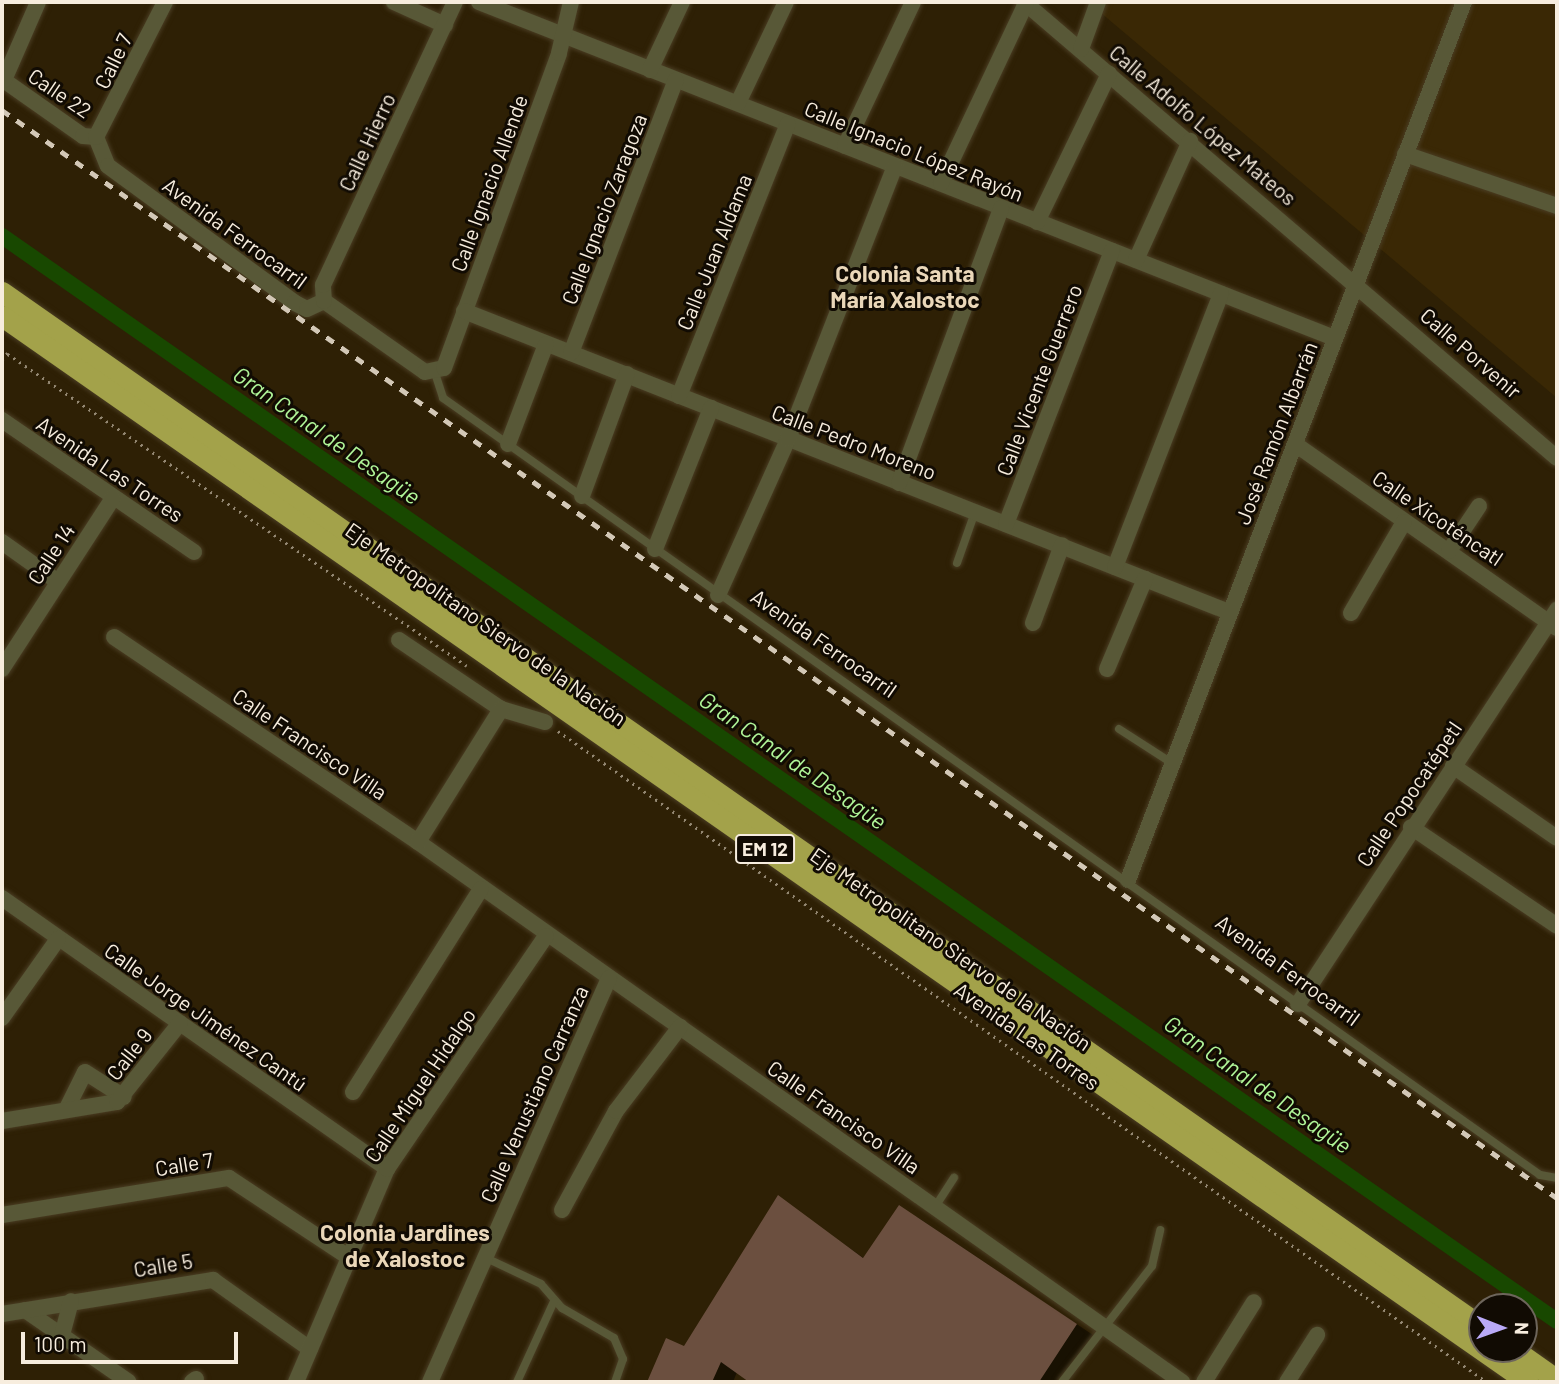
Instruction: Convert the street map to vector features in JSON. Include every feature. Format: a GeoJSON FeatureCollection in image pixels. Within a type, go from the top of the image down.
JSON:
{"type":"FeatureCollection","features":[{"type":"Feature","properties":{"kind":"highway","name":"Eje Metropolitano Siervo de la Nación"},"geometry":{"type":"LineString","coordinates":[[2,292],[1468,1317]]}},
{"type":"Feature","properties":{"kind":"highway","name":"Eje Metropolitano Siervo de la Nación"},"geometry":{"type":"LineString","coordinates":[[2,316],[1528,1382]]}},
{"type":"Feature","properties":{"kind":"highway"},"geometry":{"type":"LineString","coordinates":[[1533,1363],[1557,1380]]}},
{"type":"Feature","properties":{"kind":"street"},"geometry":{"type":"LineString","coordinates":[[3,80],[38,2]]}},
{"type":"Feature","properties":{"kind":"street","name":"Calle 7"},"geometry":{"type":"LineString","coordinates":[[96,137],[165,2]]}},
{"type":"Feature","properties":{"kind":"street"},"geometry":{"type":"LineString","coordinates":[[394,2],[445,25]]}},
{"type":"Feature","properties":{"kind":"street","name":"Calle Hierro"},"geometry":{"type":"LineString","coordinates":[[324,301],[323,285],[455,2]]}},
{"type":"Feature","properties":{"kind":"street","name":"Calle Ignacio López Rayón"},"geometry":{"type":"LineString","coordinates":[[479,2],[1334,338]]}},
{"type":"Feature","properties":{"kind":"street","name":"Calle Ignacio Allende"},"geometry":{"type":"LineString","coordinates":[[435,373],[443,368],[464,312],[571,2]]}},
{"type":"Feature","properties":{"kind":"street"},"geometry":{"type":"LineString","coordinates":[[650,70],[682,2]]}},
{"type":"Feature","properties":{"kind":"street"},"geometry":{"type":"LineString","coordinates":[[738,103],[786,2]]}},
{"type":"Feature","properties":{"kind":"street"},"geometry":{"type":"LineString","coordinates":[[845,146],[913,2]]}},
{"type":"Feature","properties":{"kind":"street"},"geometry":{"type":"LineString","coordinates":[[1081,49],[1098,2]]}},
{"type":"Feature","properties":{"kind":"street","name":"José Ramón Albarrán"},"geometry":{"type":"LineString","coordinates":[[1128,880],[1464,2]]}},
{"type":"Feature","properties":{"kind":"street"},"geometry":{"type":"LineString","coordinates":[[941,183],[1025,3]]}},
{"type":"Feature","properties":{"kind":"street","name":"Calle Adolfo López Mateos"},"geometry":{"type":"LineString","coordinates":[[1025,3],[1356,280]]}},
{"type":"Feature","properties":{"kind":"street"},"geometry":{"type":"LineString","coordinates":[[1037,222],[1109,74]]}},
{"type":"Feature","properties":{"kind":"street","name":"Calle 22"},"geometry":{"type":"LineString","coordinates":[[3,80],[83,136],[96,137]]}},
{"type":"Feature","properties":{"kind":"street","name":"Calle Ignacio Zaragoza"},"geometry":{"type":"LineString","coordinates":[[571,353],[676,80]]}},
{"type":"Feature","properties":{"kind":"street","name":"Calle Juan Aldama"},"geometry":{"type":"LineString","coordinates":[[679,396],[788,124]]}},
{"type":"Feature","properties":{"kind":"street","name":"Avenida Ferrocarril"},"geometry":{"type":"LineString","coordinates":[[96,137],[107,166],[295,303],[307,309],[324,301],[435,373]]}},
{"type":"Feature","properties":{"kind":"street"},"geometry":{"type":"LineString","coordinates":[[1136,261],[1191,141]]}},
{"type":"Feature","properties":{"kind":"street"},"geometry":{"type":"LineString","coordinates":[[1405,154],[1557,206]]}},
{"type":"Feature","properties":{"kind":"street"},"geometry":{"type":"LineString","coordinates":[[718,595],[789,439],[895,166]]}},
{"type":"Feature","properties":{"kind":"street"},"geometry":{"type":"LineString","coordinates":[[899,483],[1001,208]]}},
{"type":"Feature","properties":{"kind":"street","name":"Calle Vicente Guerrero"},"geometry":{"type":"LineString","coordinates":[[1006,524],[1112,251]]}},
{"type":"Feature","properties":{"kind":"street","name":"Calle Porvenir"},"geometry":{"type":"LineString","coordinates":[[1356,280],[1557,458]]}},
{"type":"Feature","properties":{"kind":"street"},"geometry":{"type":"LineString","coordinates":[[1115,567],[1221,294]]}},
{"type":"Feature","properties":{"kind":"street","name":"Calle Pedro Moreno"},"geometry":{"type":"LineString","coordinates":[[464,312],[1229,612]]}},
{"type":"Feature","properties":{"kind":"street"},"geometry":{"type":"LineString","coordinates":[[508,444],[547,344]]}},
{"type":"Feature","properties":{"kind":"street"},"geometry":{"type":"LineString","coordinates":[[582,496],[627,374]]}},
{"type":"Feature","properties":{"kind":"street"},"geometry":{"type":"LineString","coordinates":[[656,550],[711,408]]}},
{"type":"Feature","properties":{"kind":"street","name":"Avenida Las Torres"},"geometry":{"type":"LineString","coordinates":[[2,420],[194,552]]}},
{"type":"Feature","properties":{"kind":"street","name":"Calle Xicoténcatl"},"geometry":{"type":"LineString","coordinates":[[1295,444],[1404,522],[1554,620]]}},
{"type":"Feature","properties":{"kind":"street","name":"Calle 14"},"geometry":{"type":"LineString","coordinates":[[4,662],[113,498]]}},
{"type":"Feature","properties":{"kind":"street"},"geometry":{"type":"LineString","coordinates":[[1449,551],[1479,506]]}},
{"type":"Feature","properties":{"kind":"street"},"geometry":{"type":"LineString","coordinates":[[1351,613],[1404,522]]}},
{"type":"Feature","properties":{"kind":"street"},"geometry":{"type":"LineString","coordinates":[[2,542],[58,582]]}},
{"type":"Feature","properties":{"kind":"street"},"geometry":{"type":"LineString","coordinates":[[1032,623],[1062,545]]}},
{"type":"Feature","properties":{"kind":"street"},"geometry":{"type":"LineString","coordinates":[[1107,669],[1145,579]]}},
{"type":"Feature","properties":{"kind":"street","name":"Calle Popocatépetl"},"geometry":{"type":"LineString","coordinates":[[1298,1004],[1411,827],[1554,620]]}},
{"type":"Feature","properties":{"kind":"street","name":"Calle Francisco Villa"},"geometry":{"type":"LineString","coordinates":[[114,637],[418,842],[547,936],[1182,1382]]}},
{"type":"Feature","properties":{"kind":"street"},"geometry":{"type":"LineString","coordinates":[[400,640],[501,709],[545,722]]}},
{"type":"Feature","properties":{"kind":"street"},"geometry":{"type":"LineString","coordinates":[[418,842],[501,709]]}},
{"type":"Feature","properties":{"kind":"street"},"geometry":{"type":"LineString","coordinates":[[1453,766],[1557,838]]}},
{"type":"Feature","properties":{"kind":"street"},"geometry":{"type":"LineString","coordinates":[[1411,827],[1557,926]]}},
{"type":"Feature","properties":{"kind":"street"},"geometry":{"type":"LineString","coordinates":[[352,1092],[481,889]]}},
{"type":"Feature","properties":{"kind":"street","name":"Calle Jorge Jiménez Cantú"},"geometry":{"type":"LineString","coordinates":[[2,898],[387,1169]]}},
{"type":"Feature","properties":{"kind":"street","name":"Calle Miguel Hidalgo"},"geometry":{"type":"LineString","coordinates":[[296,1382],[387,1169],[547,936]]}},
{"type":"Feature","properties":{"kind":"street"},"geometry":{"type":"LineString","coordinates":[[3,1015],[58,939]]}},
{"type":"Feature","properties":{"kind":"street","name":"Calle Venustiano Carranza"},"geometry":{"type":"LineString","coordinates":[[430,1382],[609,978]]}},
{"type":"Feature","properties":{"kind":"street","name":"Calle 9"},"geometry":{"type":"LineString","coordinates":[[2,1121],[124,1097],[180,1023]]}},
{"type":"Feature","properties":{"kind":"street"},"geometry":{"type":"LineString","coordinates":[[562,1210],[616,1111],[680,1027]]}},
{"type":"Feature","properties":{"kind":"street","name":"Calle 9"},"geometry":{"type":"LineString","coordinates":[[66,1110],[85,1072],[124,1097]]}},
{"type":"Feature","properties":{"kind":"street","name":"Calle 7"},"geometry":{"type":"LineString","coordinates":[[2,1215],[229,1178],[350,1258]]}},
{"type":"Feature","properties":{"kind":"street","name":"Calle 5"},"geometry":{"type":"LineString","coordinates":[[2,1314],[213,1280],[310,1349]]}},
{"type":"Feature","properties":{"kind":"street"},"geometry":{"type":"LineString","coordinates":[[62,1335],[71,1301]]}},
{"type":"Feature","properties":{"kind":"street"},"geometry":{"type":"LineString","coordinates":[[1204,1382],[1254,1302]]}},
{"type":"Feature","properties":{"kind":"street"},"geometry":{"type":"LineString","coordinates":[[25,1310],[129,1382]]}},
{"type":"Feature","properties":{"kind":"street"},"geometry":{"type":"LineString","coordinates":[[1287,1382],[1317,1335]]}},
{"type":"Feature","properties":{"kind":"lane","name":"Avenida Ferrocarril"},"geometry":{"type":"LineString","coordinates":[[435,373],[443,398],[718,595],[1128,880],[1540,1175],[1557,1178]]}},
{"type":"Feature","properties":{"kind":"lane"},"geometry":{"type":"LineString","coordinates":[[957,563],[975,512]]}},
{"type":"Feature","properties":{"kind":"lane"},"geometry":{"type":"LineString","coordinates":[[1119,729],[1172,762]]}},
{"type":"Feature","properties":{"kind":"lane"},"geometry":{"type":"LineString","coordinates":[[935,1207],[954,1178]]}},
{"type":"Feature","properties":{"kind":"lane"},"geometry":{"type":"LineString","coordinates":[[1062,1382],[1155,1262],[1160,1230]]}},
{"type":"Feature","properties":{"kind":"lane"},"geometry":{"type":"LineString","coordinates":[[484,1257],[541,1284],[554,1301],[620,1346],[623,1359],[615,1382]]}},
{"type":"Feature","properties":{"kind":"lane"},"geometry":{"type":"LineString","coordinates":[[517,1382],[554,1301]]}},
{"type":"Feature","properties":{"kind":"path"},"geometry":{"type":"LineString","coordinates":[[2,350],[479,675]]}},
{"type":"Feature","properties":{"kind":"path"},"geometry":{"type":"LineString","coordinates":[[2,360],[7,353]]}},
{"type":"Feature","properties":{"kind":"path","name":"Avenida Las Torres"},"geometry":{"type":"LineString","coordinates":[[545,722],[1487,1382]]}},
{"type":"Feature","properties":{"kind":"shaded area"},"geometry":{"type":"Polygon","coordinates":[[[1088,2],[1557,2],[1557,398],[1088,2]]]}},
{"type":"Feature","properties":{"kind":"building"},"geometry":{"type":"Polygon","coordinates":[[[778,1195],[863,1258],[899,1205],[1077,1324],[1039,1382],[749,1382],[721,1362],[712,1382],[647,1382],[666,1338],[684,1346],[778,1195]]]}},
{"type":"Feature","properties":{"kind":"waterway","name":"Gran Canal de Desagüe"},"geometry":{"type":"LineString","coordinates":[[2,236],[1557,1321]]}},
{"type":"Feature","properties":{"kind":"railway"},"geometry":{"type":"LineString","coordinates":[[2,110],[1557,1198]]}},
{"type":"Feature","properties":{"kind":"district","name":"Colonia Santa María Xalostoc"},"geometry":{"type":"Point","coordinates":[905,286]}},
{"type":"Feature","properties":{"kind":"district","name":"Colonia Jardines de Xalostoc"},"geometry":{"type":"Point","coordinates":[405,1245]}}]}
